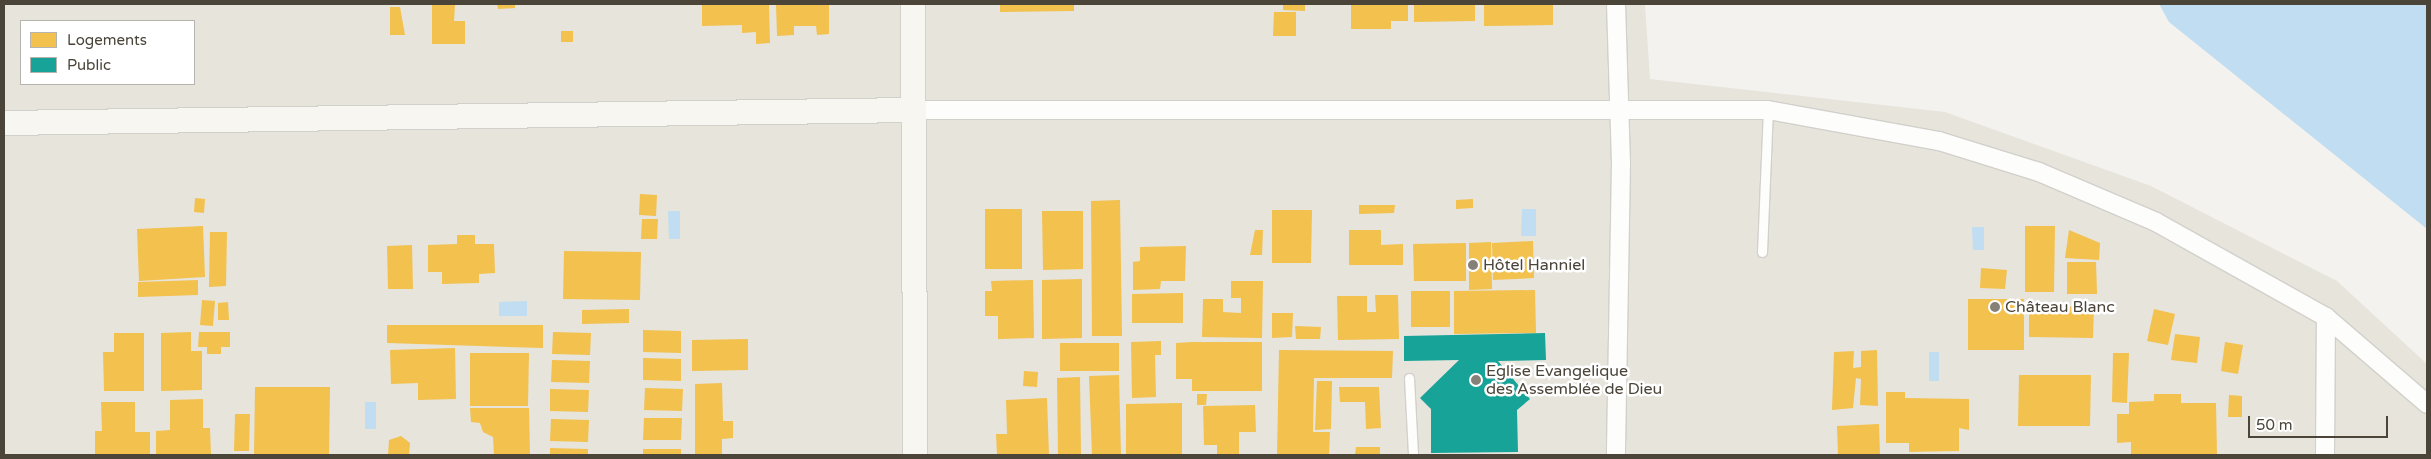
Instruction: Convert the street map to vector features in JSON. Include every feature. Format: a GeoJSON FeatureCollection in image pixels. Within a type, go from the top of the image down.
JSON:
{"type":"FeatureCollection","features":[{"type":"Feature","properties":{"kind":"street"},"geometry":{"type":"LineString","coordinates":[[913,4],[914,455]]}},
{"type":"Feature","properties":{"kind":"street"},"geometry":{"type":"LineString","coordinates":[[1616,4],[1619,108],[1616,455]]}},
{"type":"Feature","properties":{"kind":"street"},"geometry":{"type":"LineString","coordinates":[[4,123],[912,110],[1619,108],[1768,110],[1939,142],[2039,172],[2156,222],[2326,317],[2427,404]]}},
{"type":"Feature","properties":{"kind":"street"},"geometry":{"type":"LineString","coordinates":[[2325,455],[2326,317]]}},
{"type":"Feature","properties":{"kind":"lane"},"geometry":{"type":"LineString","coordinates":[[1762,252],[1768,110]]}},
{"type":"Feature","properties":{"kind":"lane"},"geometry":{"type":"LineString","coordinates":[[1410,378],[1413,455]]}},
{"type":"Feature","properties":{"kind":"shaded area"},"geometry":{"type":"Polygon","coordinates":[[[4,4],[1645,4],[1650,79],[1945,112],[2151,186],[2337,281],[2427,364],[2427,455],[4,455],[4,4]]]}},
{"type":"Feature","properties":{"kind":"water"},"geometry":{"type":"Polygon","coordinates":[[[2159,4],[2427,4],[2427,229],[2169,22],[2159,4]]]}},
{"type":"Feature","properties":{"kind":"water"},"geometry":{"type":"Polygon","coordinates":[[[1522,209],[1536,209],[1536,236],[1521,236],[1522,209]]]}},
{"type":"Feature","properties":{"kind":"water"},"geometry":{"type":"Polygon","coordinates":[[[668,211],[680,211],[680,239],[669,239],[668,211]]]}},
{"type":"Feature","properties":{"kind":"water"},"geometry":{"type":"Polygon","coordinates":[[[1972,227],[1984,227],[1984,250],[1973,250],[1972,227]]]}},
{"type":"Feature","properties":{"kind":"water"},"geometry":{"type":"Polygon","coordinates":[[[527,301],[527,316],[499,316],[499,302],[527,301]]]}},
{"type":"Feature","properties":{"kind":"water"},"geometry":{"type":"Polygon","coordinates":[[[1929,352],[1939,352],[1939,381],[1929,381],[1929,352]]]}},
{"type":"Feature","properties":{"kind":"water"},"geometry":{"type":"Polygon","coordinates":[[[365,402],[376,402],[376,429],[365,429],[365,402]]]}},
{"type":"Feature","properties":{"kind":"building: Logements"},"geometry":{"type":"Polygon","coordinates":[[[432,4],[455,4],[454,21],[465,21],[465,44],[432,44],[432,4]]]}},
{"type":"Feature","properties":{"kind":"building: Logements"},"geometry":{"type":"Polygon","coordinates":[[[497,4],[515,4],[515,8],[498,9],[497,4]]]}},
{"type":"Feature","properties":{"kind":"building: Logements"},"geometry":{"type":"Polygon","coordinates":[[[702,4],[769,4],[770,43],[756,44],[756,32],[742,33],[742,25],[702,26],[702,4]]]}},
{"type":"Feature","properties":{"kind":"building: Logements"},"geometry":{"type":"Polygon","coordinates":[[[776,4],[829,4],[829,34],[817,35],[816,26],[794,26],[794,35],[777,36],[776,4]]]}},
{"type":"Feature","properties":{"kind":"building: Logements"},"geometry":{"type":"Polygon","coordinates":[[[1000,4],[1074,4],[1074,11],[1000,12],[1000,4]]]}},
{"type":"Feature","properties":{"kind":"building: Logements"},"geometry":{"type":"Polygon","coordinates":[[[1283,4],[1305,4],[1305,11],[1283,10],[1283,4]]]}},
{"type":"Feature","properties":{"kind":"building: Logements"},"geometry":{"type":"Polygon","coordinates":[[[1351,4],[1408,4],[1408,21],[1391,21],[1391,29],[1351,29],[1351,4]]]}},
{"type":"Feature","properties":{"kind":"building: Logements"},"geometry":{"type":"Polygon","coordinates":[[[1414,4],[1475,4],[1475,21],[1414,22],[1414,4]]]}},
{"type":"Feature","properties":{"kind":"building: Logements"},"geometry":{"type":"Polygon","coordinates":[[[1484,4],[1553,4],[1553,25],[1484,26],[1484,4]]]}},
{"type":"Feature","properties":{"kind":"building: Logements"},"geometry":{"type":"Polygon","coordinates":[[[390,7],[400,7],[405,35],[390,35],[390,7]]]}},
{"type":"Feature","properties":{"kind":"building: Logements"},"geometry":{"type":"Polygon","coordinates":[[[1274,12],[1296,12],[1296,36],[1273,36],[1274,12]]]}},
{"type":"Feature","properties":{"kind":"building: Logements"},"geometry":{"type":"Polygon","coordinates":[[[561,31],[573,31],[573,42],[561,42],[561,31]]]}},
{"type":"Feature","properties":{"kind":"building: Logements"},"geometry":{"type":"Polygon","coordinates":[[[640,194],[657,195],[656,216],[639,215],[640,194]]]}},
{"type":"Feature","properties":{"kind":"building: Logements"},"geometry":{"type":"Polygon","coordinates":[[[195,198],[205,199],[204,213],[194,212],[195,198]]]}},
{"type":"Feature","properties":{"kind":"building: Logements"},"geometry":{"type":"Polygon","coordinates":[[[1473,199],[1473,208],[1456,209],[1456,200],[1473,199]]]}},
{"type":"Feature","properties":{"kind":"building: Logements"},"geometry":{"type":"Polygon","coordinates":[[[1120,200],[1122,336],[1092,336],[1091,201],[1120,200]]]}},
{"type":"Feature","properties":{"kind":"building: Logements"},"geometry":{"type":"Polygon","coordinates":[[[1359,205],[1395,205],[1394,213],[1359,214],[1359,205]]]}},
{"type":"Feature","properties":{"kind":"building: Logements"},"geometry":{"type":"Polygon","coordinates":[[[985,209],[1022,209],[1022,269],[985,269],[985,209]]]}},
{"type":"Feature","properties":{"kind":"building: Logements"},"geometry":{"type":"Polygon","coordinates":[[[1272,210],[1312,210],[1311,263],[1272,263],[1272,210]]]}},
{"type":"Feature","properties":{"kind":"building: Logements"},"geometry":{"type":"Polygon","coordinates":[[[1042,211],[1083,211],[1083,269],[1043,270],[1042,211]]]}},
{"type":"Feature","properties":{"kind":"building: Logements"},"geometry":{"type":"Polygon","coordinates":[[[642,219],[658,219],[657,239],[641,239],[642,219]]]}},
{"type":"Feature","properties":{"kind":"building: Logements"},"geometry":{"type":"Polygon","coordinates":[[[203,226],[205,277],[139,281],[137,229],[203,226]]]}},
{"type":"Feature","properties":{"kind":"building: Logements"},"geometry":{"type":"Polygon","coordinates":[[[2025,226],[2055,226],[2054,292],[2025,292],[2025,226]]]}},
{"type":"Feature","properties":{"kind":"building: Logements"},"geometry":{"type":"Polygon","coordinates":[[[1255,230],[1263,230],[1262,255],[1250,255],[1255,230]]]}},
{"type":"Feature","properties":{"kind":"building: Logements"},"geometry":{"type":"Polygon","coordinates":[[[1349,230],[1381,230],[1381,245],[1403,244],[1403,265],[1349,265],[1349,230]]]}},
{"type":"Feature","properties":{"kind":"building: Logements"},"geometry":{"type":"Polygon","coordinates":[[[2069,230],[2100,243],[2099,260],[2065,258],[2069,230]]]}},
{"type":"Feature","properties":{"kind":"building: Logements"},"geometry":{"type":"Polygon","coordinates":[[[210,232],[227,232],[226,286],[209,287],[210,232]]]}},
{"type":"Feature","properties":{"kind":"building: Logements"},"geometry":{"type":"Polygon","coordinates":[[[457,235],[475,235],[475,244],[494,244],[495,273],[479,274],[479,283],[442,284],[442,272],[428,272],[428,245],[457,244],[457,235]]]}},
{"type":"Feature","properties":{"kind":"building: Logements"},"geometry":{"type":"Polygon","coordinates":[[[1533,241],[1534,278],[1493,280],[1492,243],[1533,241]]]}},
{"type":"Feature","properties":{"kind":"building: Logements"},"geometry":{"type":"Polygon","coordinates":[[[1491,242],[1492,289],[1469,290],[1469,243],[1491,242]]]}},
{"type":"Feature","properties":{"kind":"building: Logements"},"geometry":{"type":"Polygon","coordinates":[[[1466,243],[1466,281],[1414,281],[1413,244],[1466,243]]]}},
{"type":"Feature","properties":{"kind":"building: Logements"},"geometry":{"type":"Polygon","coordinates":[[[412,245],[413,289],[388,289],[387,246],[412,245]]]}},
{"type":"Feature","properties":{"kind":"building: Logements"},"geometry":{"type":"Polygon","coordinates":[[[1186,246],[1185,281],[1161,281],[1160,289],[1133,290],[1133,262],[1140,261],[1140,247],[1186,246]]]}},
{"type":"Feature","properties":{"kind":"building: Logements"},"geometry":{"type":"Polygon","coordinates":[[[564,251],[641,252],[640,300],[563,299],[564,251]]]}},
{"type":"Feature","properties":{"kind":"building: Logements"},"geometry":{"type":"Polygon","coordinates":[[[2067,262],[2096,262],[2097,294],[2067,294],[2067,262]]]}},
{"type":"Feature","properties":{"kind":"building: Logements"},"geometry":{"type":"Polygon","coordinates":[[[1981,268],[2007,270],[2005,289],[1980,288],[1981,268]]]}},
{"type":"Feature","properties":{"kind":"building: Logements"},"geometry":{"type":"Polygon","coordinates":[[[1082,279],[1082,338],[1042,339],[1042,280],[1082,279]]]}},
{"type":"Feature","properties":{"kind":"building: Logements"},"geometry":{"type":"Polygon","coordinates":[[[198,280],[198,295],[138,297],[138,282],[198,280]]]}},
{"type":"Feature","properties":{"kind":"building: Logements"},"geometry":{"type":"Polygon","coordinates":[[[1033,280],[1034,338],[998,339],[998,316],[985,316],[985,291],[992,291],[991,281],[1033,280]]]}},
{"type":"Feature","properties":{"kind":"building: Logements"},"geometry":{"type":"Polygon","coordinates":[[[1231,281],[1263,281],[1262,338],[1202,337],[1203,299],[1223,299],[1223,312],[1241,313],[1241,298],[1231,298],[1231,281]]]}},
{"type":"Feature","properties":{"kind":"building: Logements"},"geometry":{"type":"Polygon","coordinates":[[[1535,290],[1536,333],[1454,334],[1454,291],[1535,290]]]}},
{"type":"Feature","properties":{"kind":"building: Logements"},"geometry":{"type":"Polygon","coordinates":[[[1411,291],[1450,291],[1450,327],[1411,327],[1411,291]]]}},
{"type":"Feature","properties":{"kind":"building: Logements"},"geometry":{"type":"Polygon","coordinates":[[[1183,293],[1183,323],[1132,323],[1132,294],[1183,293]]]}},
{"type":"Feature","properties":{"kind":"building: Logements"},"geometry":{"type":"Polygon","coordinates":[[[1375,295],[1398,295],[1399,339],[1338,340],[1337,296],[1367,296],[1367,312],[1376,312],[1375,295]]]}},
{"type":"Feature","properties":{"kind":"building: Logements"},"geometry":{"type":"Polygon","coordinates":[[[1968,299],[2024,299],[2024,350],[1968,350],[1968,299]]]}},
{"type":"Feature","properties":{"kind":"building: Logements"},"geometry":{"type":"Polygon","coordinates":[[[202,300],[215,301],[213,326],[200,325],[202,300]]]}},
{"type":"Feature","properties":{"kind":"building: Logements"},"geometry":{"type":"Polygon","coordinates":[[[228,302],[229,320],[218,320],[218,303],[228,302]]]}},
{"type":"Feature","properties":{"kind":"building: Logements"},"geometry":{"type":"Polygon","coordinates":[[[2029,306],[2094,307],[2093,338],[2029,337],[2029,306]]]}},
{"type":"Feature","properties":{"kind":"building: Logements"},"geometry":{"type":"Polygon","coordinates":[[[629,309],[629,323],[582,324],[582,310],[629,309]]]}},
{"type":"Feature","properties":{"kind":"building: Logements"},"geometry":{"type":"Polygon","coordinates":[[[2154,309],[2175,314],[2168,345],[2147,341],[2154,309]]]}},
{"type":"Feature","properties":{"kind":"building: Logements"},"geometry":{"type":"Polygon","coordinates":[[[1272,313],[1293,313],[1292,337],[1272,338],[1272,313]]]}},
{"type":"Feature","properties":{"kind":"building: Logements"},"geometry":{"type":"Polygon","coordinates":[[[387,325],[543,325],[543,348],[387,343],[387,325]]]}},
{"type":"Feature","properties":{"kind":"building: Logements"},"geometry":{"type":"Polygon","coordinates":[[[1295,326],[1321,327],[1320,339],[1296,339],[1295,326]]]}},
{"type":"Feature","properties":{"kind":"building: Logements"},"geometry":{"type":"Polygon","coordinates":[[[643,330],[681,331],[681,353],[643,352],[643,330]]]}},
{"type":"Feature","properties":{"kind":"building: Logements"},"geometry":{"type":"Polygon","coordinates":[[[191,332],[191,351],[202,351],[202,390],[161,391],[161,333],[191,332]]]}},
{"type":"Feature","properties":{"kind":"building: Logements"},"geometry":{"type":"Polygon","coordinates":[[[199,332],[230,332],[230,347],[221,347],[221,354],[207,354],[207,347],[198,347],[199,332]]]}},
{"type":"Feature","properties":{"kind":"building: Logements"},"geometry":{"type":"Polygon","coordinates":[[[553,332],[591,333],[590,355],[552,354],[553,332]]]}},
{"type":"Feature","properties":{"kind":"building: Logements"},"geometry":{"type":"Polygon","coordinates":[[[114,333],[144,333],[144,391],[104,391],[103,352],[114,352],[114,333]]]}},
{"type":"Feature","properties":{"kind":"building: Logements"},"geometry":{"type":"Polygon","coordinates":[[[2175,334],[2200,337],[2197,363],[2171,360],[2175,334]]]}},
{"type":"Feature","properties":{"kind":"building: Logements"},"geometry":{"type":"Polygon","coordinates":[[[748,339],[748,370],[692,371],[692,340],[748,339]]]}},
{"type":"Feature","properties":{"kind":"building: Logements"},"geometry":{"type":"Polygon","coordinates":[[[1161,341],[1161,355],[1155,355],[1156,397],[1132,398],[1131,342],[1161,341]]]}},
{"type":"Feature","properties":{"kind":"building: Logements"},"geometry":{"type":"Polygon","coordinates":[[[1262,342],[1262,391],[1192,391],[1192,379],[1176,379],[1176,343],[1262,342]]]}},
{"type":"Feature","properties":{"kind":"building: Logements"},"geometry":{"type":"Polygon","coordinates":[[[2225,342],[2243,345],[2238,374],[2221,371],[2225,342]]]}},
{"type":"Feature","properties":{"kind":"building: Logements"},"geometry":{"type":"Polygon","coordinates":[[[1060,343],[1119,343],[1119,371],[1060,371],[1060,343]]]}},
{"type":"Feature","properties":{"kind":"building: Logements"},"geometry":{"type":"Polygon","coordinates":[[[455,348],[456,399],[418,400],[418,383],[391,384],[390,350],[455,348]]]}},
{"type":"Feature","properties":{"kind":"building: Logements"},"geometry":{"type":"Polygon","coordinates":[[[1279,350],[1393,351],[1392,378],[1314,378],[1313,432],[1330,432],[1329,455],[1277,455],[1279,350]]]}},
{"type":"Feature","properties":{"kind":"building: Logements"},"geometry":{"type":"Polygon","coordinates":[[[1877,350],[1878,406],[1860,405],[1861,379],[1856,378],[1853,408],[1832,410],[1834,352],[1854,351],[1853,368],[1861,367],[1861,351],[1877,350]]]}},
{"type":"Feature","properties":{"kind":"building: Logements"},"geometry":{"type":"Polygon","coordinates":[[[470,353],[529,353],[528,406],[470,406],[470,353]]]}},
{"type":"Feature","properties":{"kind":"building: Logements"},"geometry":{"type":"Polygon","coordinates":[[[2113,353],[2129,353],[2127,403],[2112,402],[2113,353]]]}},
{"type":"Feature","properties":{"kind":"building: Logements"},"geometry":{"type":"Polygon","coordinates":[[[643,358],[681,359],[681,381],[643,380],[643,358]]]}},
{"type":"Feature","properties":{"kind":"building: Logements"},"geometry":{"type":"Polygon","coordinates":[[[552,360],[590,361],[589,383],[551,382],[552,360]]]}},
{"type":"Feature","properties":{"kind":"building: Logements"},"geometry":{"type":"Polygon","coordinates":[[[1024,371],[1038,372],[1037,387],[1023,386],[1024,371]]]}},
{"type":"Feature","properties":{"kind":"building: Logements"},"geometry":{"type":"Polygon","coordinates":[[[1119,375],[1121,455],[1092,455],[1089,376],[1119,375]]]}},
{"type":"Feature","properties":{"kind":"building: Logements"},"geometry":{"type":"Polygon","coordinates":[[[2019,375],[2091,375],[2090,426],[2018,426],[2019,375]]]}},
{"type":"Feature","properties":{"kind":"building: Logements"},"geometry":{"type":"Polygon","coordinates":[[[1080,377],[1081,455],[1058,455],[1057,378],[1080,377]]]}},
{"type":"Feature","properties":{"kind":"building: Logements"},"geometry":{"type":"Polygon","coordinates":[[[1317,381],[1332,381],[1331,429],[1315,430],[1317,381]]]}},
{"type":"Feature","properties":{"kind":"building: Logements"},"geometry":{"type":"Polygon","coordinates":[[[722,383],[723,421],[733,421],[733,438],[722,439],[722,455],[695,455],[695,384],[722,383]]]}},
{"type":"Feature","properties":{"kind":"building: Logements"},"geometry":{"type":"Polygon","coordinates":[[[255,387],[330,387],[329,455],[254,455],[255,387]]]}},
{"type":"Feature","properties":{"kind":"building: Logements"},"geometry":{"type":"Polygon","coordinates":[[[1339,387],[1379,387],[1381,428],[1366,429],[1365,402],[1340,402],[1339,387]]]}},
{"type":"Feature","properties":{"kind":"building: Logements"},"geometry":{"type":"Polygon","coordinates":[[[645,388],[683,389],[682,411],[644,410],[645,388]]]}},
{"type":"Feature","properties":{"kind":"building: Logements"},"geometry":{"type":"Polygon","coordinates":[[[550,389],[589,390],[588,412],[550,411],[550,389]]]}},
{"type":"Feature","properties":{"kind":"building: Logements"},"geometry":{"type":"Polygon","coordinates":[[[1886,392],[1905,392],[1905,398],[1969,399],[1969,430],[1959,428],[1959,451],[1909,452],[1909,443],[1886,443],[1886,392]]]}},
{"type":"Feature","properties":{"kind":"building: Logements"},"geometry":{"type":"Polygon","coordinates":[[[1197,394],[1207,394],[1206,405],[1197,405],[1197,394]]]}},
{"type":"Feature","properties":{"kind":"building: Logements"},"geometry":{"type":"Polygon","coordinates":[[[2154,394],[2181,394],[2181,403],[2216,403],[2217,454],[2131,455],[2131,442],[2117,443],[2117,414],[2129,414],[2129,402],[2154,401],[2154,394]]]}},
{"type":"Feature","properties":{"kind":"building: Logements"},"geometry":{"type":"Polygon","coordinates":[[[2229,395],[2242,396],[2242,417],[2228,417],[2229,395]]]}},
{"type":"Feature","properties":{"kind":"building: Logements"},"geometry":{"type":"Polygon","coordinates":[[[1047,398],[1049,455],[997,455],[996,434],[1007,434],[1006,400],[1047,398]]]}},
{"type":"Feature","properties":{"kind":"building: Logements"},"geometry":{"type":"Polygon","coordinates":[[[203,399],[203,428],[210,428],[211,455],[156,455],[156,431],[170,430],[170,400],[203,399]]]}},
{"type":"Feature","properties":{"kind":"building: Logements"},"geometry":{"type":"Polygon","coordinates":[[[101,402],[135,402],[135,432],[150,432],[150,455],[95,455],[95,431],[102,431],[101,402]]]}},
{"type":"Feature","properties":{"kind":"building: Logements"},"geometry":{"type":"Polygon","coordinates":[[[1182,403],[1182,455],[1126,455],[1126,404],[1182,403]]]}},
{"type":"Feature","properties":{"kind":"building: Logements"},"geometry":{"type":"Polygon","coordinates":[[[1255,405],[1256,432],[1239,432],[1239,455],[1217,455],[1217,445],[1204,445],[1203,406],[1255,405]]]}},
{"type":"Feature","properties":{"kind":"building: Logements"},"geometry":{"type":"Polygon","coordinates":[[[470,408],[529,408],[530,455],[494,455],[493,437],[483,432],[480,423],[471,422],[470,408]]]}},
{"type":"Feature","properties":{"kind":"building: Logements"},"geometry":{"type":"Polygon","coordinates":[[[235,414],[250,414],[249,451],[234,451],[235,414]]]}},
{"type":"Feature","properties":{"kind":"building: Logements"},"geometry":{"type":"Polygon","coordinates":[[[644,418],[682,418],[681,440],[643,440],[644,418]]]}},
{"type":"Feature","properties":{"kind":"building: Logements"},"geometry":{"type":"Polygon","coordinates":[[[551,419],[589,420],[588,442],[550,441],[551,419]]]}},
{"type":"Feature","properties":{"kind":"building: Logements"},"geometry":{"type":"Polygon","coordinates":[[[1879,424],[1880,455],[1838,455],[1837,426],[1879,424]]]}},
{"type":"Feature","properties":{"kind":"building: Logements"},"geometry":{"type":"Polygon","coordinates":[[[401,436],[410,443],[409,455],[388,455],[389,440],[401,436]]]}},
{"type":"Feature","properties":{"kind":"building: Logements"},"geometry":{"type":"Polygon","coordinates":[[[1356,447],[1380,447],[1380,455],[1355,455],[1356,447]]]}},
{"type":"Feature","properties":{"kind":"building: Logements"},"geometry":{"type":"Polygon","coordinates":[[[550,448],[588,449],[588,455],[550,455],[550,448]]]}},
{"type":"Feature","properties":{"kind":"building: Logements"},"geometry":{"type":"Polygon","coordinates":[[[643,449],[681,449],[681,455],[643,455],[643,449]]]}},
{"type":"Feature","properties":{"kind":"building: Public","name":"Eglise Evangelique des Assemblée de Dieu"},"geometry":{"type":"Polygon","coordinates":[[[1545,333],[1546,360],[1498,361],[1530,399],[1517,410],[1518,452],[1431,453],[1431,409],[1420,398],[1459,360],[1404,361],[1404,336],[1545,333]]]}},
{"type":"Feature","properties":{"kind":"place","name":"Hôtel Hanniel"},"geometry":{"type":"Point","coordinates":[1473,265]}},
{"type":"Feature","properties":{"kind":"place","name":"Château Blanc"},"geometry":{"type":"Point","coordinates":[1995,307]}},
{"type":"Feature","properties":{"kind":"place","name":"Eglise Evangelique des Assemblée de Dieu"},"geometry":{"type":"Point","coordinates":[1476,380]}}]}
